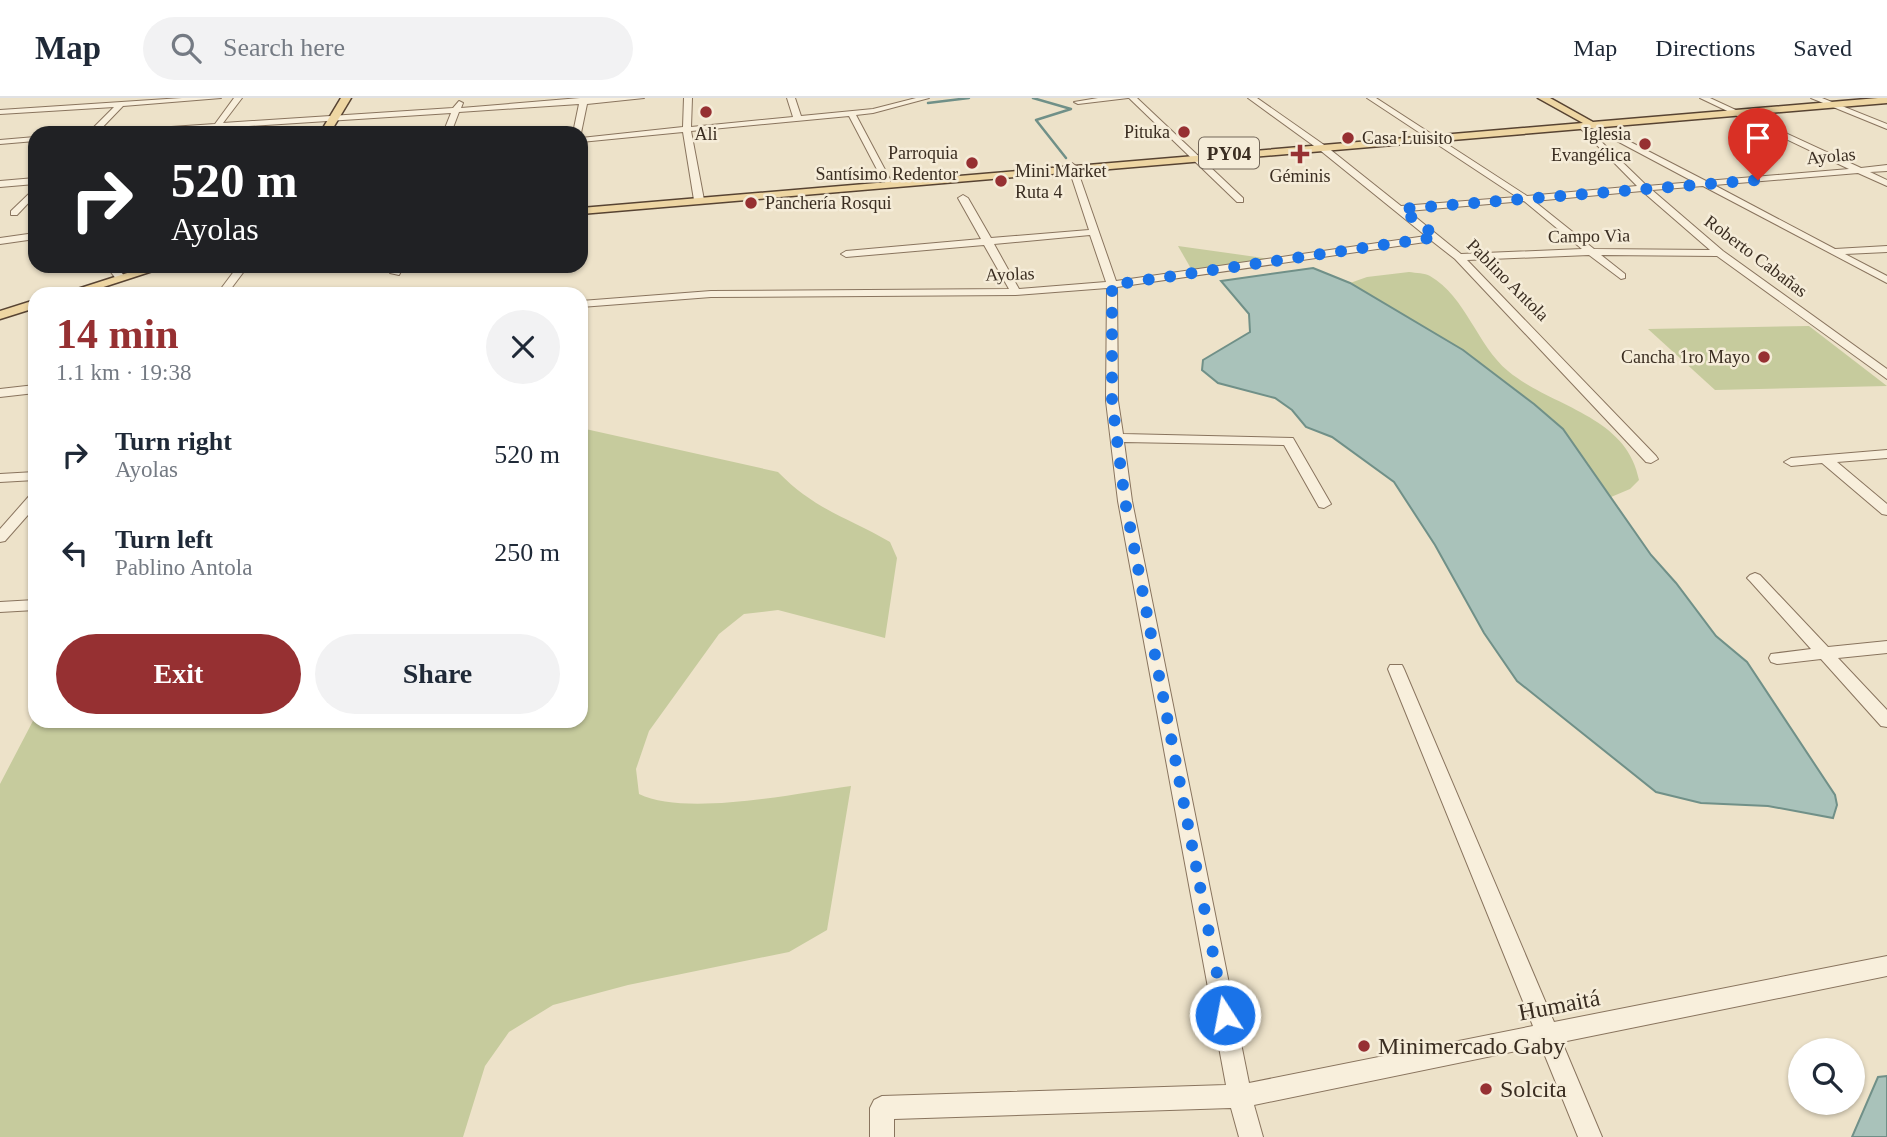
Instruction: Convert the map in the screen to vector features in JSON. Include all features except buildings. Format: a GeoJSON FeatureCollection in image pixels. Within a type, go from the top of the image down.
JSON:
{"type":"FeatureCollection","features":[{"type":"Feature","properties":{"kind":"main road"},"geometry":{"type":"LineString","coordinates":[[330,126],[346,98]]}},
{"type":"Feature","properties":{"kind":"main road","name":"Roberto Cabañas"},"geometry":{"type":"LineString","coordinates":[[1543,98],[1589,124]]}},
{"type":"Feature","properties":{"kind":"main road","name":"PY04"},"geometry":{"type":"LineString","coordinates":[[699,198],[1197,158],[1878,98]]}},
{"type":"Feature","properties":{"kind":"main road","name":"PY04"},"geometry":{"type":"LineString","coordinates":[[1823,101],[1887,100]]}},
{"type":"Feature","properties":{"kind":"main road","name":"PY04"},"geometry":{"type":"LineString","coordinates":[[588,208],[887,181],[1073,168]]}},
{"type":"Feature","properties":{"kind":"main road"},"geometry":{"type":"LineString","coordinates":[[91,287],[138,273]]}},
{"type":"Feature","properties":{"kind":"main road"},"geometry":{"type":"LineString","coordinates":[[0,315],[28,306]]}},
{"type":"Feature","properties":{"kind":"street"},"geometry":{"type":"LineString","coordinates":[[2,114],[123,101],[217,98]]}},
{"type":"Feature","properties":{"kind":"street"},"geometry":{"type":"LineString","coordinates":[[216,126],[238,98]]}},
{"type":"Feature","properties":{"kind":"street"},"geometry":{"type":"LineString","coordinates":[[450,126],[461,98]]}},
{"type":"Feature","properties":{"kind":"street"},"geometry":{"type":"LineString","coordinates":[[244,126],[334,117],[640,98]]}},
{"type":"Feature","properties":{"kind":"street"},"geometry":{"type":"LineString","coordinates":[[688,98],[687,132],[699,198]]}},
{"type":"Feature","properties":{"kind":"street"},"geometry":{"type":"LineString","coordinates":[[791,98],[798,119]]}},
{"type":"Feature","properties":{"kind":"street"},"geometry":{"type":"LineString","coordinates":[[588,139],[852,114],[890,108],[925,98]]}},
{"type":"Feature","properties":{"kind":"street"},"geometry":{"type":"LineString","coordinates":[[1078,102],[1124,98]]}},
{"type":"Feature","properties":{"kind":"street"},"geometry":{"type":"LineString","coordinates":[[1133,98],[1240,201]]}},
{"type":"Feature","properties":{"kind":"street","name":"Pablino Antola"},"geometry":{"type":"LineString","coordinates":[[1252,98],[1321,147],[1437,237],[1651,458]]}},
{"type":"Feature","properties":{"kind":"street"},"geometry":{"type":"LineString","coordinates":[[1371,98],[1525,198],[1621,276]]}},
{"type":"Feature","properties":{"kind":"street"},"geometry":{"type":"LineString","coordinates":[[1704,98],[1887,183]]}},
{"type":"Feature","properties":{"kind":"street"},"geometry":{"type":"LineString","coordinates":[[578,126],[583,100]]}},
{"type":"Feature","properties":{"kind":"street"},"geometry":{"type":"LineString","coordinates":[[99,126],[123,101]]}},
{"type":"Feature","properties":{"kind":"street"},"geometry":{"type":"LineString","coordinates":[[1823,101],[1887,127]]}},
{"type":"Feature","properties":{"kind":"street"},"geometry":{"type":"LineString","coordinates":[[2,114],[25,102]]}},
{"type":"Feature","properties":{"kind":"street"},"geometry":{"type":"LineString","coordinates":[[852,114],[887,181]]}},
{"type":"Feature","properties":{"kind":"street"},"geometry":{"type":"LineString","coordinates":[[1589,124],[1887,280]]}},
{"type":"Feature","properties":{"kind":"street","name":"Roberto Cabañas"},"geometry":{"type":"LineString","coordinates":[[1589,124],[1644,188],[1720,253],[1887,375]]}},
{"type":"Feature","properties":{"kind":"street"},"geometry":{"type":"LineString","coordinates":[[0,142],[28,140]]}},
{"type":"Feature","properties":{"kind":"street"},"geometry":{"type":"LineString","coordinates":[[1073,168],[1112,285],[1112,401],[1125,501],[1240,1096],[1251,1137]]}},
{"type":"Feature","properties":{"kind":"street","name":"Ayolas"},"geometry":{"type":"LineString","coordinates":[[1401,209],[1887,168]]}},
{"type":"Feature","properties":{"kind":"street"},"geometry":{"type":"LineString","coordinates":[[0,184],[28,182]]}},
{"type":"Feature","properties":{"kind":"street"},"geometry":{"type":"LineString","coordinates":[[14,213],[28,198]]}},
{"type":"Feature","properties":{"kind":"street"},"geometry":{"type":"LineString","coordinates":[[963,198],[1016,292]]}},
{"type":"Feature","properties":{"kind":"street"},"geometry":{"type":"LineString","coordinates":[[846,254],[1095,232]]}},
{"type":"Feature","properties":{"kind":"street"},"geometry":{"type":"LineString","coordinates":[[0,240],[28,237]]}},
{"type":"Feature","properties":{"kind":"street","name":"Ayolas"},"geometry":{"type":"LineString","coordinates":[[588,304],[711,295],[1016,292],[1112,285],[1437,237]]}},
{"type":"Feature","properties":{"kind":"street"},"geometry":{"type":"LineString","coordinates":[[1836,251],[1887,249]]}},
{"type":"Feature","properties":{"kind":"street","name":"Campo Vìa"},"geometry":{"type":"LineString","coordinates":[[1459,257],[1720,253]]}},
{"type":"Feature","properties":{"kind":"street"},"geometry":{"type":"LineString","coordinates":[[117,273],[121,278]]}},
{"type":"Feature","properties":{"kind":"street"},"geometry":{"type":"LineString","coordinates":[[0,393],[28,390]]}},
{"type":"Feature","properties":{"kind":"street"},"geometry":{"type":"LineString","coordinates":[[1117,438],[1288,441],[1324,504]]}},
{"type":"Feature","properties":{"kind":"street"},"geometry":{"type":"LineString","coordinates":[[1791,463],[1887,454]]}},
{"type":"Feature","properties":{"kind":"street"},"geometry":{"type":"LineString","coordinates":[[1825,459],[1887,511]]}},
{"type":"Feature","properties":{"kind":"street"},"geometry":{"type":"LineString","coordinates":[[0,478],[28,476]]}},
{"type":"Feature","properties":{"kind":"street"},"geometry":{"type":"LineString","coordinates":[[0,538],[28,506]]}},
{"type":"Feature","properties":{"kind":"street"},"geometry":{"type":"LineString","coordinates":[[1755,578],[1887,721]]}},
{"type":"Feature","properties":{"kind":"street"},"geometry":{"type":"LineString","coordinates":[[0,607],[28,605]]}},
{"type":"Feature","properties":{"kind":"street"},"geometry":{"type":"LineString","coordinates":[[1777,657],[1887,647]]}},
{"type":"Feature","properties":{"kind":"street"},"geometry":{"type":"LineString","coordinates":[[1396,669],[1590,1137]]}},
{"type":"Feature","properties":{"kind":"street","name":"Humaitá"},"geometry":{"type":"LineString","coordinates":[[882,1137],[882,1108],[1240,1096],[1887,966]]}},
{"type":"Feature","properties":{"kind":"green space"},"geometry":{"type":"Polygon","coordinates":[[[1178,246],[1278,260],[1193,272],[1178,246]]]}},
{"type":"Feature","properties":{"kind":"green space"},"geometry":{"type":"Polygon","coordinates":[[[1409,272],[1428,275],[1453,296],[1488,348],[1508,371],[1604,426],[1620,441],[1632,458],[1639,480],[1630,489],[1611,497],[1563,429],[1534,404],[1402,314],[1350,283],[1367,277],[1409,272]]]}},
{"type":"Feature","properties":{"kind":"green space","name":"Cancha 1ro Mayo"},"geometry":{"type":"Polygon","coordinates":[[[1809,326],[1887,386],[1715,390],[1648,329],[1809,326]]]}},
{"type":"Feature","properties":{"kind":"green space"},"geometry":{"type":"Polygon","coordinates":[[[588,430],[778,472],[818,504],[890,542],[897,558],[885,638],[778,610],[744,614],[719,634],[649,731],[636,769],[639,794],[659,801],[684,803],[773,798],[851,786],[827,930],[789,952],[628,985],[553,1005],[509,1032],[485,1066],[463,1137],[0,1137],[0,784],[29,728],[588,728],[588,430]]]}},
{"type":"Feature","properties":{"kind":"water"},"geometry":{"type":"Polygon","coordinates":[[[1313,268],[1350,283],[1463,350],[1563,429],[1651,555],[1716,636],[1747,662],[1835,795],[1837,805],[1833,818],[1768,806],[1701,803],[1656,792],[1517,681],[1484,633],[1435,545],[1394,482],[1332,437],[1306,427],[1292,410],[1275,398],[1218,383],[1202,370],[1203,360],[1250,332],[1249,314],[1221,281],[1313,268]]]}},
{"type":"Feature","properties":{"kind":"water"},"geometry":{"type":"Polygon","coordinates":[[[1887,1076],[1887,1137],[1852,1137],[1862,1115],[1865,1115],[1865,1107],[1878,1077],[1887,1076]]]}},
{"type":"Feature","properties":{"kind":"waterway"},"geometry":{"type":"LineString","coordinates":[[928,103],[969,98]]}},
{"type":"Feature","properties":{"kind":"waterway"},"geometry":{"type":"LineString","coordinates":[[1033,98],[1071,109],[1036,120],[1066,158]]}},
{"type":"Feature","properties":{"kind":"place","name":"Ali"},"geometry":{"type":"Point","coordinates":[706,112]}},
{"type":"Feature","properties":{"kind":"place","name":"Pituka"},"geometry":{"type":"Point","coordinates":[1184,132]}},
{"type":"Feature","properties":{"kind":"place","name":"Casa Luisito"},"geometry":{"type":"Point","coordinates":[1348,138]}},
{"type":"Feature","properties":{"kind":"place","name":"Iglesia Evangélica"},"geometry":{"type":"Point","coordinates":[1645,144]}},
{"type":"Feature","properties":{"kind":"place","name":"Géminis"},"geometry":{"type":"Point","coordinates":[1300,154]}},
{"type":"Feature","properties":{"kind":"place","name":"Parroquia Santísimo Redentor"},"geometry":{"type":"Point","coordinates":[972,163]}},
{"type":"Feature","properties":{"kind":"place","name":"Mini Market Ruta 4"},"geometry":{"type":"Point","coordinates":[1001,181]}},
{"type":"Feature","properties":{"kind":"place","name":"Panchería Rosqui"},"geometry":{"type":"Point","coordinates":[751,203]}},
{"type":"Feature","properties":{"kind":"place","name":"Cancha 1ro Mayo"},"geometry":{"type":"Point","coordinates":[1764,357]}},
{"type":"Feature","properties":{"kind":"place","name":"Minimercado Gaby"},"geometry":{"type":"Point","coordinates":[1364,1046]}},
{"type":"Feature","properties":{"kind":"place","name":"Solcita"},"geometry":{"type":"Point","coordinates":[1486,1089]}},
{"type":"Feature","properties":{"kind":"route"},"geometry":{"type":"LineString","coordinates":[[1225,1015],[1125,501],[1112,401],[1112,285],[1437,237],[1401,209],[1758,180]]}}]}
